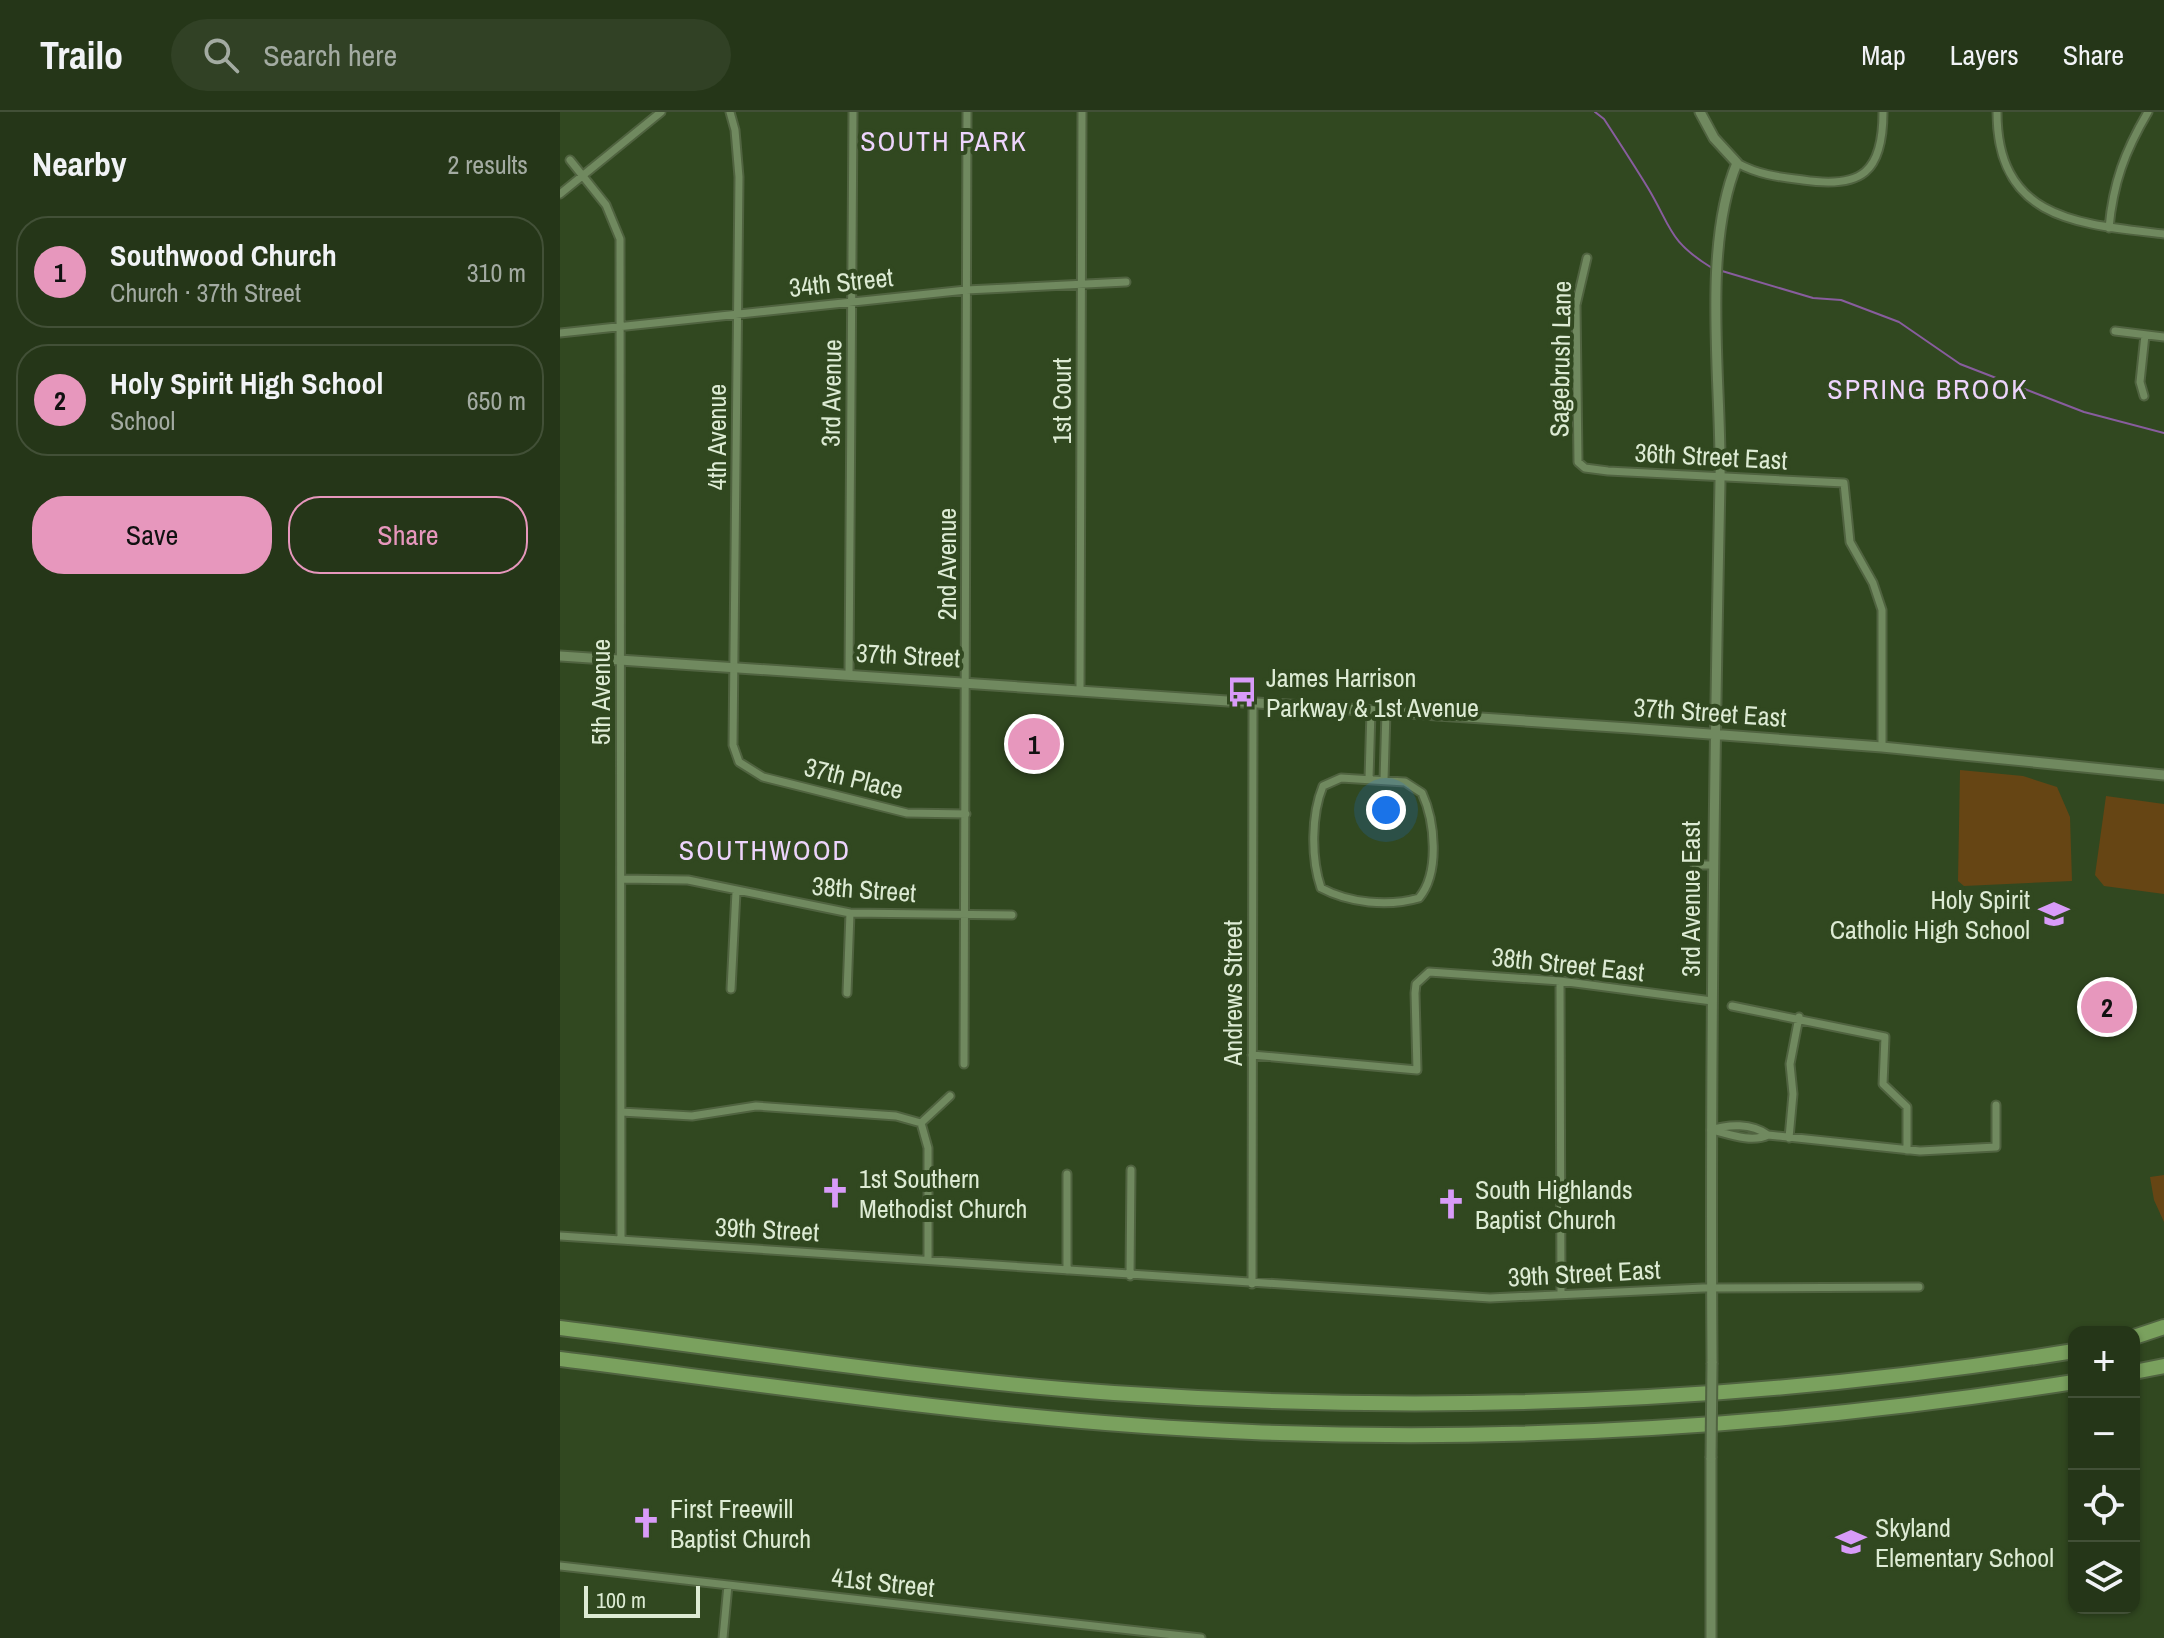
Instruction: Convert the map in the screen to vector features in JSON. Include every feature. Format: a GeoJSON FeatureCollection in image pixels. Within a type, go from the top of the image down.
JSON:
{"type":"FeatureCollection","features":[{"type":"Feature","properties":{"kind":"highway"},"geometry":{"type":"LineString","coordinates":[[2140,1337],[2164,1327]]}},
{"type":"Feature","properties":{"kind":"highway"},"geometry":{"type":"LineString","coordinates":[[560,1328],[1029,1385],[1293,1403],[1479,1402],[1729,1392],[1898,1377],[2068,1352]]}},
{"type":"Feature","properties":{"kind":"highway"},"geometry":{"type":"LineString","coordinates":[[2140,1338],[2164,1336]]}},
{"type":"Feature","properties":{"kind":"highway"},"geometry":{"type":"LineString","coordinates":[[560,1359],[1040,1417],[1350,1435],[1487,1436],[1654,1429],[1890,1408],[2068,1383]]}},
{"type":"Feature","properties":{"kind":"highway"},"geometry":{"type":"LineString","coordinates":[[2140,1371],[2164,1368]]}},
{"type":"Feature","properties":{"kind":"street"},"geometry":{"type":"LineString","coordinates":[[560,194],[661,112]]}},
{"type":"Feature","properties":{"kind":"street","name":"4th Avenue"},"geometry":{"type":"LineString","coordinates":[[730,112],[738,149],[733,745],[739,762]]}},
{"type":"Feature","properties":{"kind":"street","name":"3rd Avenue"},"geometry":{"type":"LineString","coordinates":[[849,674],[853,112]]}},
{"type":"Feature","properties":{"kind":"street","name":"2nd Avenue"},"geometry":{"type":"LineString","coordinates":[[964,1064],[967,112]]}},
{"type":"Feature","properties":{"kind":"street","name":"1st Court"},"geometry":{"type":"LineString","coordinates":[[1080,689],[1082,112]]}},
{"type":"Feature","properties":{"kind":"street"},"geometry":{"type":"LineString","coordinates":[[1700,112],[1714,138],[1737,163],[1762,174],[1826,184],[1854,179],[1870,169],[1882,143],[1883,112]]}},
{"type":"Feature","properties":{"kind":"street"},"geometry":{"type":"LineString","coordinates":[[1997,112],[2005,164],[2027,193],[2067,219],[2109,228],[2164,234]]}},
{"type":"Feature","properties":{"kind":"street"},"geometry":{"type":"LineString","coordinates":[[2109,228],[2116,175],[2125,149],[2148,112]]}},
{"type":"Feature","properties":{"kind":"street","name":"5th Avenue"},"geometry":{"type":"LineString","coordinates":[[570,160],[611,213],[620,239],[621,1240]]}},
{"type":"Feature","properties":{"kind":"street","name":"3rd Avenue East"},"geometry":{"type":"LineString","coordinates":[[1711,1638],[1713,735],[1720,477],[1718,260],[1722,209],[1737,163]]}},
{"type":"Feature","properties":{"kind":"street","name":"Sagebrush Lane"},"geometry":{"type":"LineString","coordinates":[[1578,462],[1576,305],[1587,258]]}},
{"type":"Feature","properties":{"kind":"street","name":"34th Street"},"geometry":{"type":"LineString","coordinates":[[560,333],[966,290],[1126,282]]}},
{"type":"Feature","properties":{"kind":"street"},"geometry":{"type":"LineString","coordinates":[[2115,331],[2164,337]]}},
{"type":"Feature","properties":{"kind":"street"},"geometry":{"type":"LineString","coordinates":[[2144,396],[2140,382],[2145,335]]}},
{"type":"Feature","properties":{"kind":"street","name":"36th Street East"},"geometry":{"type":"LineString","coordinates":[[1578,462],[1585,468],[1608,471],[1844,483],[1850,542],[1873,583],[1882,610],[1882,747]]}},
{"type":"Feature","properties":{"kind":"street","name":"37th Street"},"geometry":{"type":"LineString","coordinates":[[560,656],[967,680],[1253,701]]}},
{"type":"Feature","properties":{"kind":"street","name":"37th Street East"},"geometry":{"type":"LineString","coordinates":[[1253,701],[1882,747],[2164,775]]}},
{"type":"Feature","properties":{"kind":"street","name":"Andrews Street"},"geometry":{"type":"LineString","coordinates":[[1252,1284],[1253,701]]}},
{"type":"Feature","properties":{"kind":"street"},"geometry":{"type":"LineString","coordinates":[[1369,779],[1371,710]]}},
{"type":"Feature","properties":{"kind":"street"},"geometry":{"type":"LineString","coordinates":[[1384,780],[1386,711]]}},
{"type":"Feature","properties":{"kind":"street","name":"37th Place"},"geometry":{"type":"LineString","coordinates":[[739,762],[763,777],[907,813],[966,814]]}},
{"type":"Feature","properties":{"kind":"street"},"geometry":{"type":"LineString","coordinates":[[1341,778],[1369,779],[1405,782],[1422,793],[1431,825],[1430,881],[1419,898],[1401,903],[1336,896],[1321,888],[1315,870],[1316,803],[1323,786],[1341,778]]}},
{"type":"Feature","properties":{"kind":"street"},"geometry":{"type":"LineString","coordinates":[[1695,865],[1712,865]]}},
{"type":"Feature","properties":{"kind":"street","name":"38th Street"},"geometry":{"type":"LineString","coordinates":[[621,879],[688,880],[850,913],[1012,915]]}},
{"type":"Feature","properties":{"kind":"street"},"geometry":{"type":"LineString","coordinates":[[731,989],[736,892]]}},
{"type":"Feature","properties":{"kind":"street"},"geometry":{"type":"LineString","coordinates":[[847,993],[850,913]]}},
{"type":"Feature","properties":{"kind":"street","name":"38th Street East"},"geometry":{"type":"LineString","coordinates":[[1252,1055],[1417,1070],[1416,984],[1421,976],[1438,972],[1560,981],[1712,1001]]}},
{"type":"Feature","properties":{"kind":"street"},"geometry":{"type":"LineString","coordinates":[[1560,981],[1561,1294]]}},
{"type":"Feature","properties":{"kind":"street"},"geometry":{"type":"LineString","coordinates":[[1732,1006],[1799,1017],[1885,1037],[1883,1084],[1907,1107],[1907,1150]]}},
{"type":"Feature","properties":{"kind":"street"},"geometry":{"type":"LineString","coordinates":[[1789,1138],[1793,1094],[1790,1064],[1799,1017]]}},
{"type":"Feature","properties":{"kind":"street"},"geometry":{"type":"LineString","coordinates":[[921,1123],[950,1096]]}},
{"type":"Feature","properties":{"kind":"street"},"geometry":{"type":"LineString","coordinates":[[1711,1130],[1737,1126],[1789,1138],[1907,1150],[1996,1147],[1996,1105]]}},
{"type":"Feature","properties":{"kind":"street"},"geometry":{"type":"LineString","coordinates":[[621,1112],[692,1116],[756,1106],[896,1116],[921,1123]]}},
{"type":"Feature","properties":{"kind":"street"},"geometry":{"type":"LineString","coordinates":[[921,1123],[928,1148],[928,1259]]}},
{"type":"Feature","properties":{"kind":"street"},"geometry":{"type":"LineString","coordinates":[[1130,1276],[1131,1170]]}},
{"type":"Feature","properties":{"kind":"street"},"geometry":{"type":"LineString","coordinates":[[1067,1174],[1067,1270]]}},
{"type":"Feature","properties":{"kind":"street","name":"39th Street"},"geometry":{"type":"LineString","coordinates":[[560,1236],[928,1259],[1252,1284]]}},
{"type":"Feature","properties":{"kind":"street","name":"39th Street East"},"geometry":{"type":"LineString","coordinates":[[1252,1284],[1490,1298],[1712,1288],[1919,1287]]}},
{"type":"Feature","properties":{"kind":"street","name":"41st Street"},"geometry":{"type":"LineString","coordinates":[[560,1566],[1201,1638]]}},
{"type":"Feature","properties":{"kind":"street"},"geometry":{"type":"LineString","coordinates":[[723,1638],[728,1585]]}},
{"type":"Feature","properties":{"kind":"shaded area"},"geometry":{"type":"Polygon","coordinates":[[[1960,770],[2023,776],[2057,787],[2070,817],[2072,881],[1964,886],[1958,881],[1960,770]]]}},
{"type":"Feature","properties":{"kind":"shaded area"},"geometry":{"type":"Polygon","coordinates":[[[2106,796],[2164,804],[2164,894],[2104,886],[2095,875],[2106,796]]]}},
{"type":"Feature","properties":{"kind":"shaded area"},"geometry":{"type":"Polygon","coordinates":[[[2164,1175],[2164,1222],[2154,1200],[2150,1177],[2164,1175]]]}},
{"type":"Feature","properties":{"kind":"waterway"},"geometry":{"type":"LineString","coordinates":[[1595,112],[1604,119],[1621,145],[1679,241],[1712,268]]}},
{"type":"Feature","properties":{"kind":"waterway"},"geometry":{"type":"LineString","coordinates":[[1722,271],[1813,298],[1841,300],[1899,322],[1960,364],[2084,412],[2164,433]]}},
{"type":"Feature","properties":{"kind":"place","name":"James Harrison Parkway & 1st Avenue"},"geometry":{"type":"Point","coordinates":[1242,692]}},
{"type":"Feature","properties":{"kind":"place","name":"Southwood Church"},"geometry":{"type":"Point","coordinates":[1034,744]}},
{"type":"Feature","properties":{"kind":"place","name":"Holy Spirit Catholic High School"},"geometry":{"type":"Point","coordinates":[2054,914]}},
{"type":"Feature","properties":{"kind":"place","name":"Holy Spirit High School"},"geometry":{"type":"Point","coordinates":[2107,1007]}},
{"type":"Feature","properties":{"kind":"place","name":"1st Southern Methodist Church"},"geometry":{"type":"Point","coordinates":[835,1193]}},
{"type":"Feature","properties":{"kind":"place","name":"South Highlands Baptist Church"},"geometry":{"type":"Point","coordinates":[1451,1204]}},
{"type":"Feature","properties":{"kind":"place","name":"First Freewill Baptist Church"},"geometry":{"type":"Point","coordinates":[646,1523]}},
{"type":"Feature","properties":{"kind":"place","name":"Skyland Elementary School"},"geometry":{"type":"Point","coordinates":[1851,1542]}},
{"type":"Feature","properties":{"kind":"district","name":"SOUTH PARK"},"geometry":{"type":"Point","coordinates":[944,141]}},
{"type":"Feature","properties":{"kind":"district","name":"SPRING BROOK"},"geometry":{"type":"Point","coordinates":[1928,389]}},
{"type":"Feature","properties":{"kind":"district","name":"SOUTHWOOD"},"geometry":{"type":"Point","coordinates":[765,850]}}]}
